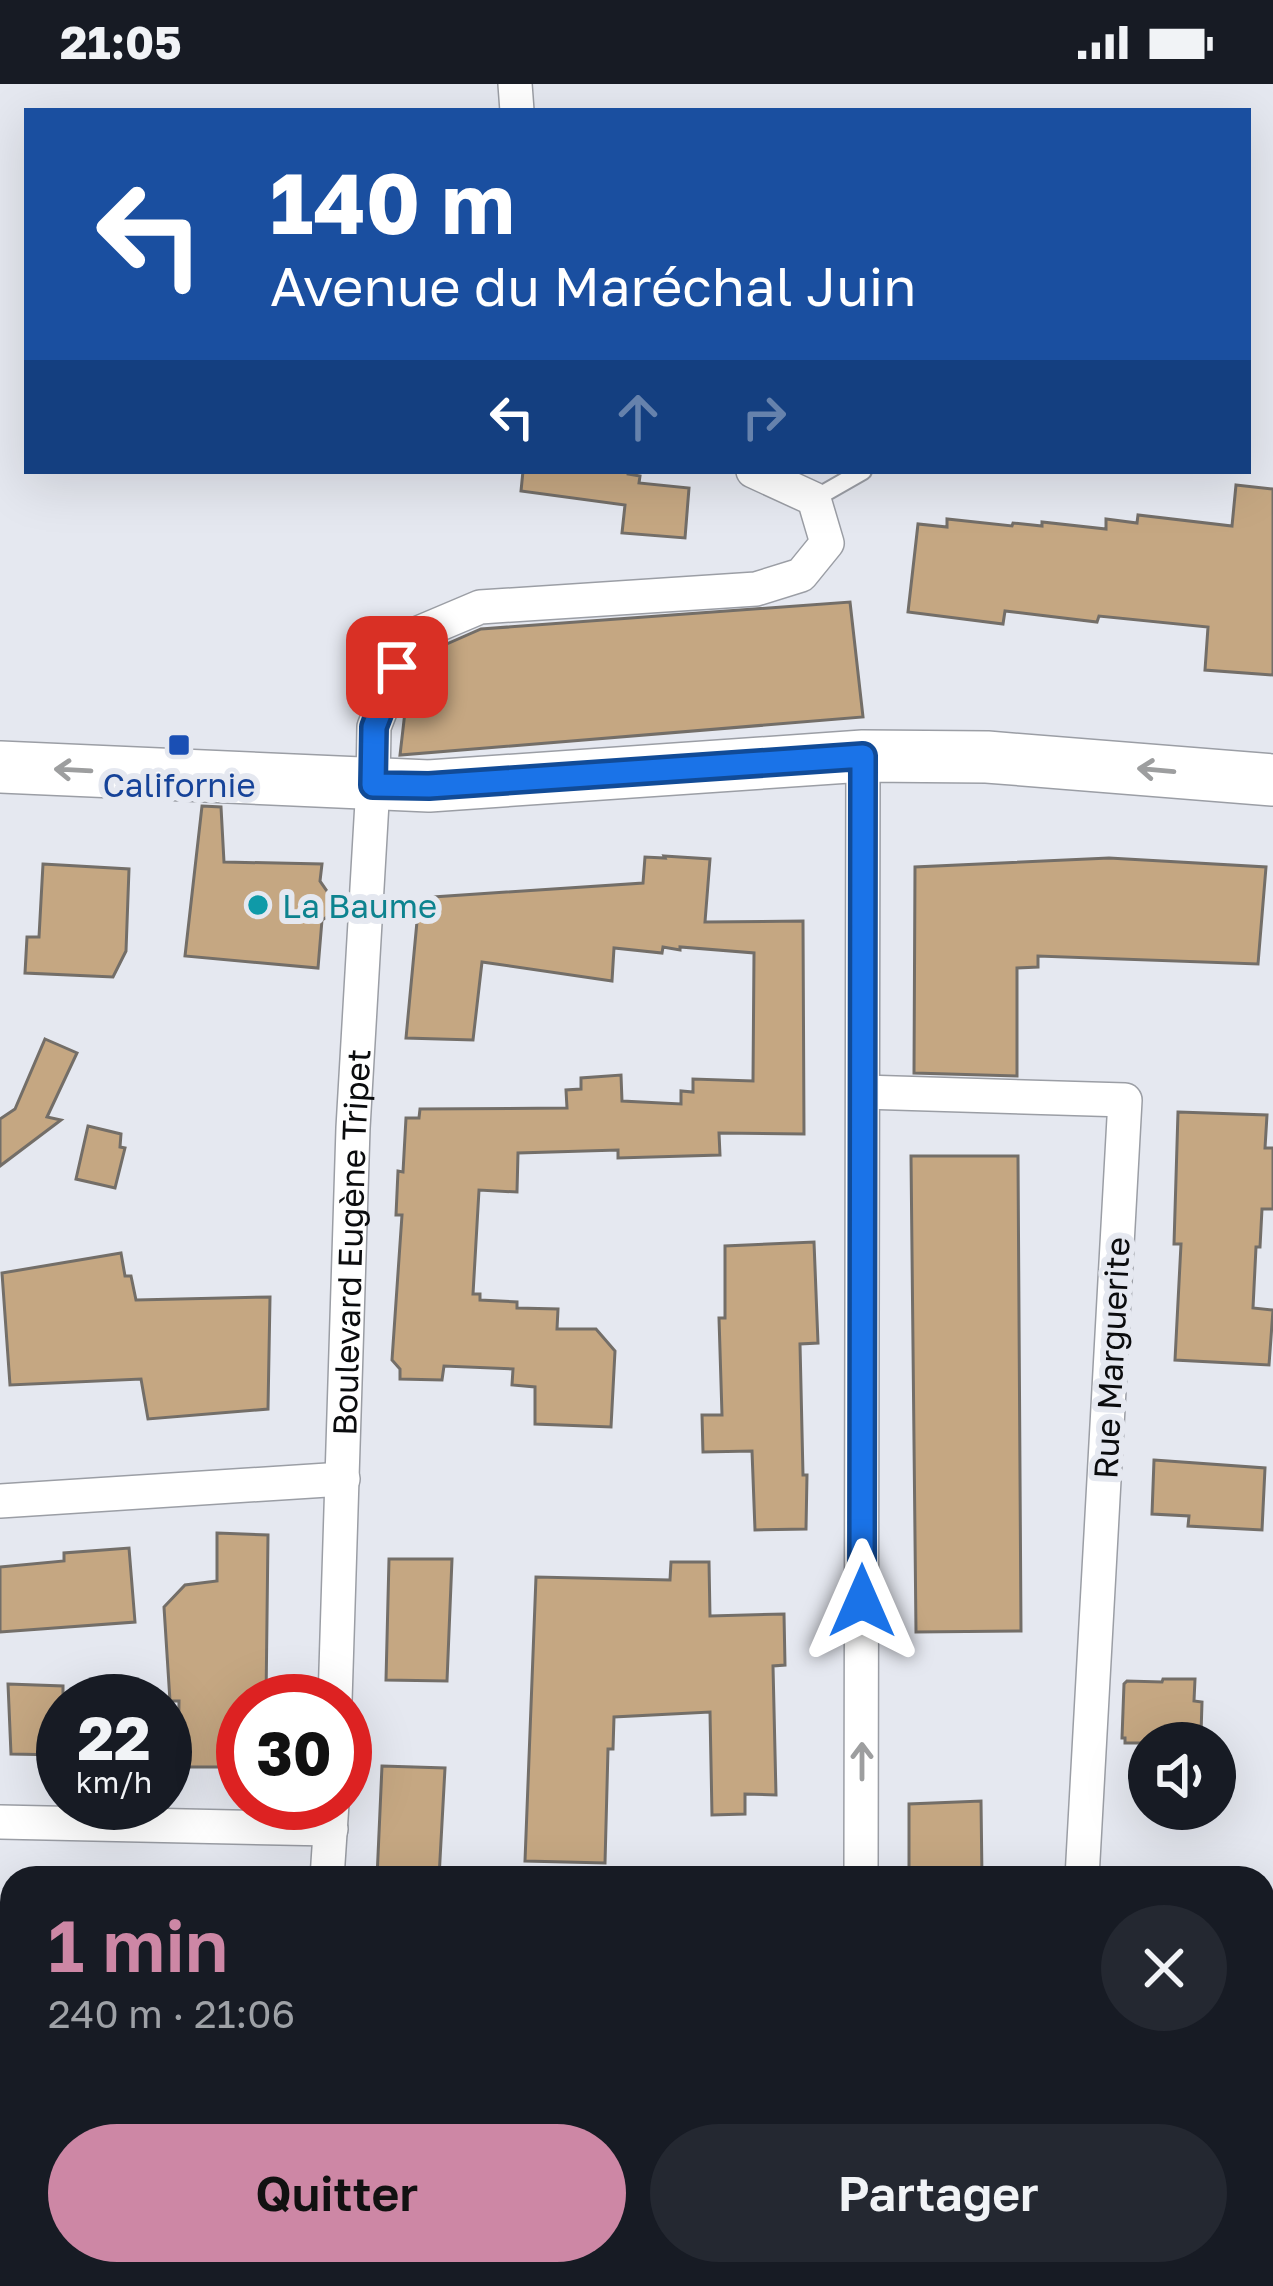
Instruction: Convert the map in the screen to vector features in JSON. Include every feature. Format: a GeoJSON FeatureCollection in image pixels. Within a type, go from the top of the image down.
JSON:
{"type":"FeatureCollection","features":[{"type":"Feature","properties":{"kind":"main road"},"geometry":{"type":"LineString","coordinates":[[0,767],[429,786],[863,756],[987,757],[1273,780]]}},
{"type":"Feature","properties":{"kind":"street"},"geometry":{"type":"LineString","coordinates":[[760,474],[814,499]]}},
{"type":"Feature","properties":{"kind":"street","name":"Boulevard Eugène Tripet"},"geometry":{"type":"LineString","coordinates":[[336,1674],[352,1128],[374,727],[409,637],[480,607],[756,589],[801,574],[827,543],[814,499]]}},
{"type":"Feature","properties":{"kind":"street"},"geometry":{"type":"LineString","coordinates":[[862,1866],[863,756]]}},
{"type":"Feature","properties":{"kind":"street","name":"Rue Marguerite"},"geometry":{"type":"LineString","coordinates":[[863,1092],[1125,1100],[1083,1866]]}},
{"type":"Feature","properties":{"kind":"street"},"geometry":{"type":"LineString","coordinates":[[0,1501],[343,1479]]}},
{"type":"Feature","properties":{"kind":"street"},"geometry":{"type":"LineString","coordinates":[[0,1822],[216,1818]]}},
{"type":"Feature","properties":{"kind":"street"},"geometry":{"type":"LineString","coordinates":[[328,1866],[331,1830]]}},
{"type":"Feature","properties":{"kind":"lane"},"geometry":{"type":"LineString","coordinates":[[814,499],[858,474]]}},
{"type":"Feature","properties":{"kind":"building"},"geometry":{"type":"Polygon","coordinates":[[[523,474],[628,474],[640,476],[639,483],[689,488],[685,538],[622,533],[625,505],[521,491],[523,474]]]}},
{"type":"Feature","properties":{"kind":"building"},"geometry":{"type":"Polygon","coordinates":[[[1236,485],[1273,489],[1273,675],[1205,670],[1208,627],[1099,616],[1097,622],[1005,611],[1003,624],[908,612],[918,524],[947,527],[947,519],[1106,529],[1106,519],[1137,523],[1138,515],[1232,526],[1236,485]]]}},
{"type":"Feature","properties":{"kind":"building"},"geometry":{"type":"Polygon","coordinates":[[[850,602],[863,717],[400,755],[406,703],[418,671],[440,647],[481,629],[850,602]]]}},
{"type":"Feature","properties":{"kind":"building","name":"La Baume"},"geometry":{"type":"Polygon","coordinates":[[[202,806],[221,807],[224,862],[322,864],[320,881],[331,897],[330,915],[322,920],[318,968],[185,956],[202,806]]]}},
{"type":"Feature","properties":{"kind":"building"},"geometry":{"type":"Polygon","coordinates":[[[645,857],[710,859],[705,922],[803,921],[804,1134],[719,1133],[720,1155],[618,1158],[618,1150],[518,1153],[517,1192],[479,1190],[473,1294],[480,1294],[480,1300],[517,1302],[517,1308],[558,1309],[557,1329],[596,1329],[615,1351],[611,1427],[535,1424],[535,1387],[512,1385],[513,1369],[444,1366],[442,1380],[400,1379],[400,1369],[392,1360],[402,1215],[396,1215],[398,1171],[403,1172],[406,1118],[419,1118],[420,1109],[567,1108],[566,1090],[581,1089],[581,1078],[621,1075],[622,1101],[681,1104],[681,1091],[693,1092],[693,1079],[753,1081],[754,953],[614,948],[612,981],[482,962],[473,1040],[406,1038],[418,911],[433,897],[643,883],[645,857]]]}},
{"type":"Feature","properties":{"kind":"building"},"geometry":{"type":"Polygon","coordinates":[[[1109,858],[1266,867],[1258,964],[1038,956],[1038,967],[1017,968],[1017,1076],[914,1073],[915,867],[1109,858]]]}},
{"type":"Feature","properties":{"kind":"building"},"geometry":{"type":"Polygon","coordinates":[[[43,864],[129,869],[126,951],[113,977],[25,973],[27,937],[39,937],[43,864]]]}},
{"type":"Feature","properties":{"kind":"building"},"geometry":{"type":"Polygon","coordinates":[[[45,1039],[77,1053],[47,1117],[61,1120],[0,1166],[0,1119],[15,1109],[45,1039]]]}},
{"type":"Feature","properties":{"kind":"building"},"geometry":{"type":"Polygon","coordinates":[[[1178,1112],[1267,1115],[1265,1148],[1273,1148],[1273,1209],[1262,1209],[1253,1308],[1273,1310],[1269,1365],[1175,1360],[1181,1244],[1174,1244],[1178,1112]]]}},
{"type":"Feature","properties":{"kind":"building"},"geometry":{"type":"Polygon","coordinates":[[[88,1126],[121,1134],[120,1147],[125,1148],[115,1188],[76,1179],[88,1126]]]}},
{"type":"Feature","properties":{"kind":"building"},"geometry":{"type":"Polygon","coordinates":[[[911,1156],[1018,1156],[1021,1631],[916,1632],[911,1156]]]}},
{"type":"Feature","properties":{"kind":"building"},"geometry":{"type":"Polygon","coordinates":[[[814,1242],[818,1343],[800,1344],[806,1529],[755,1530],[752,1451],[703,1452],[702,1415],[722,1415],[719,1318],[725,1318],[725,1246],[814,1242]]]}},
{"type":"Feature","properties":{"kind":"building"},"geometry":{"type":"Polygon","coordinates":[[[121,1253],[136,1300],[270,1297],[268,1409],[148,1419],[141,1379],[10,1385],[2,1273],[121,1253]]]}},
{"type":"Feature","properties":{"kind":"building"},"geometry":{"type":"Polygon","coordinates":[[[1154,1460],[1265,1468],[1262,1530],[1188,1526],[1189,1516],[1152,1514],[1154,1460]]]}},
{"type":"Feature","properties":{"kind":"building"},"geometry":{"type":"Polygon","coordinates":[[[217,1533],[268,1535],[266,1674],[216,1674],[216,1767],[192,1767],[192,1674],[168,1674],[164,1607],[185,1585],[217,1581],[217,1533]]]}},
{"type":"Feature","properties":{"kind":"building"},"geometry":{"type":"Polygon","coordinates":[[[129,1548],[135,1622],[0,1632],[0,1567],[64,1561],[64,1553],[129,1548]]]}},
{"type":"Feature","properties":{"kind":"building"},"geometry":{"type":"Polygon","coordinates":[[[389,1559],[452,1559],[447,1681],[386,1680],[389,1559]]]}},
{"type":"Feature","properties":{"kind":"building"},"geometry":{"type":"Polygon","coordinates":[[[671,1562],[709,1562],[710,1616],[784,1614],[785,1665],[773,1666],[776,1795],[745,1794],[745,1814],[712,1815],[710,1712],[614,1717],[613,1749],[608,1749],[605,1863],[525,1861],[536,1577],[670,1580],[671,1562]]]}},
{"type":"Feature","properties":{"kind":"building"},"geometry":{"type":"Polygon","coordinates":[[[1195,1679],[1194,1701],[1202,1702],[1201,1722],[1128,1722],[1125,1743],[1124,1684],[1195,1679]]]}},
{"type":"Feature","properties":{"kind":"building"},"geometry":{"type":"Polygon","coordinates":[[[8,1684],[36,1685],[36,1754],[11,1754],[8,1684]]]}},
{"type":"Feature","properties":{"kind":"building"},"geometry":{"type":"Polygon","coordinates":[[[382,1766],[445,1768],[440,1866],[378,1866],[382,1766]]]}},
{"type":"Feature","properties":{"kind":"building"},"geometry":{"type":"Polygon","coordinates":[[[981,1801],[982,1866],[909,1866],[909,1804],[981,1801]]]}},
{"type":"Feature","properties":{"kind":"place","name":"Californie"},"geometry":{"type":"Point","coordinates":[179,745]}},
{"type":"Feature","properties":{"kind":"place","name":"La Baume"},"geometry":{"type":"Point","coordinates":[258,905]}},
{"type":"Feature","properties":{"kind":"route"},"geometry":{"type":"LineString","coordinates":[[397,667],[374,727],[373,785],[429,786],[863,756],[862,1601]]}}]}
